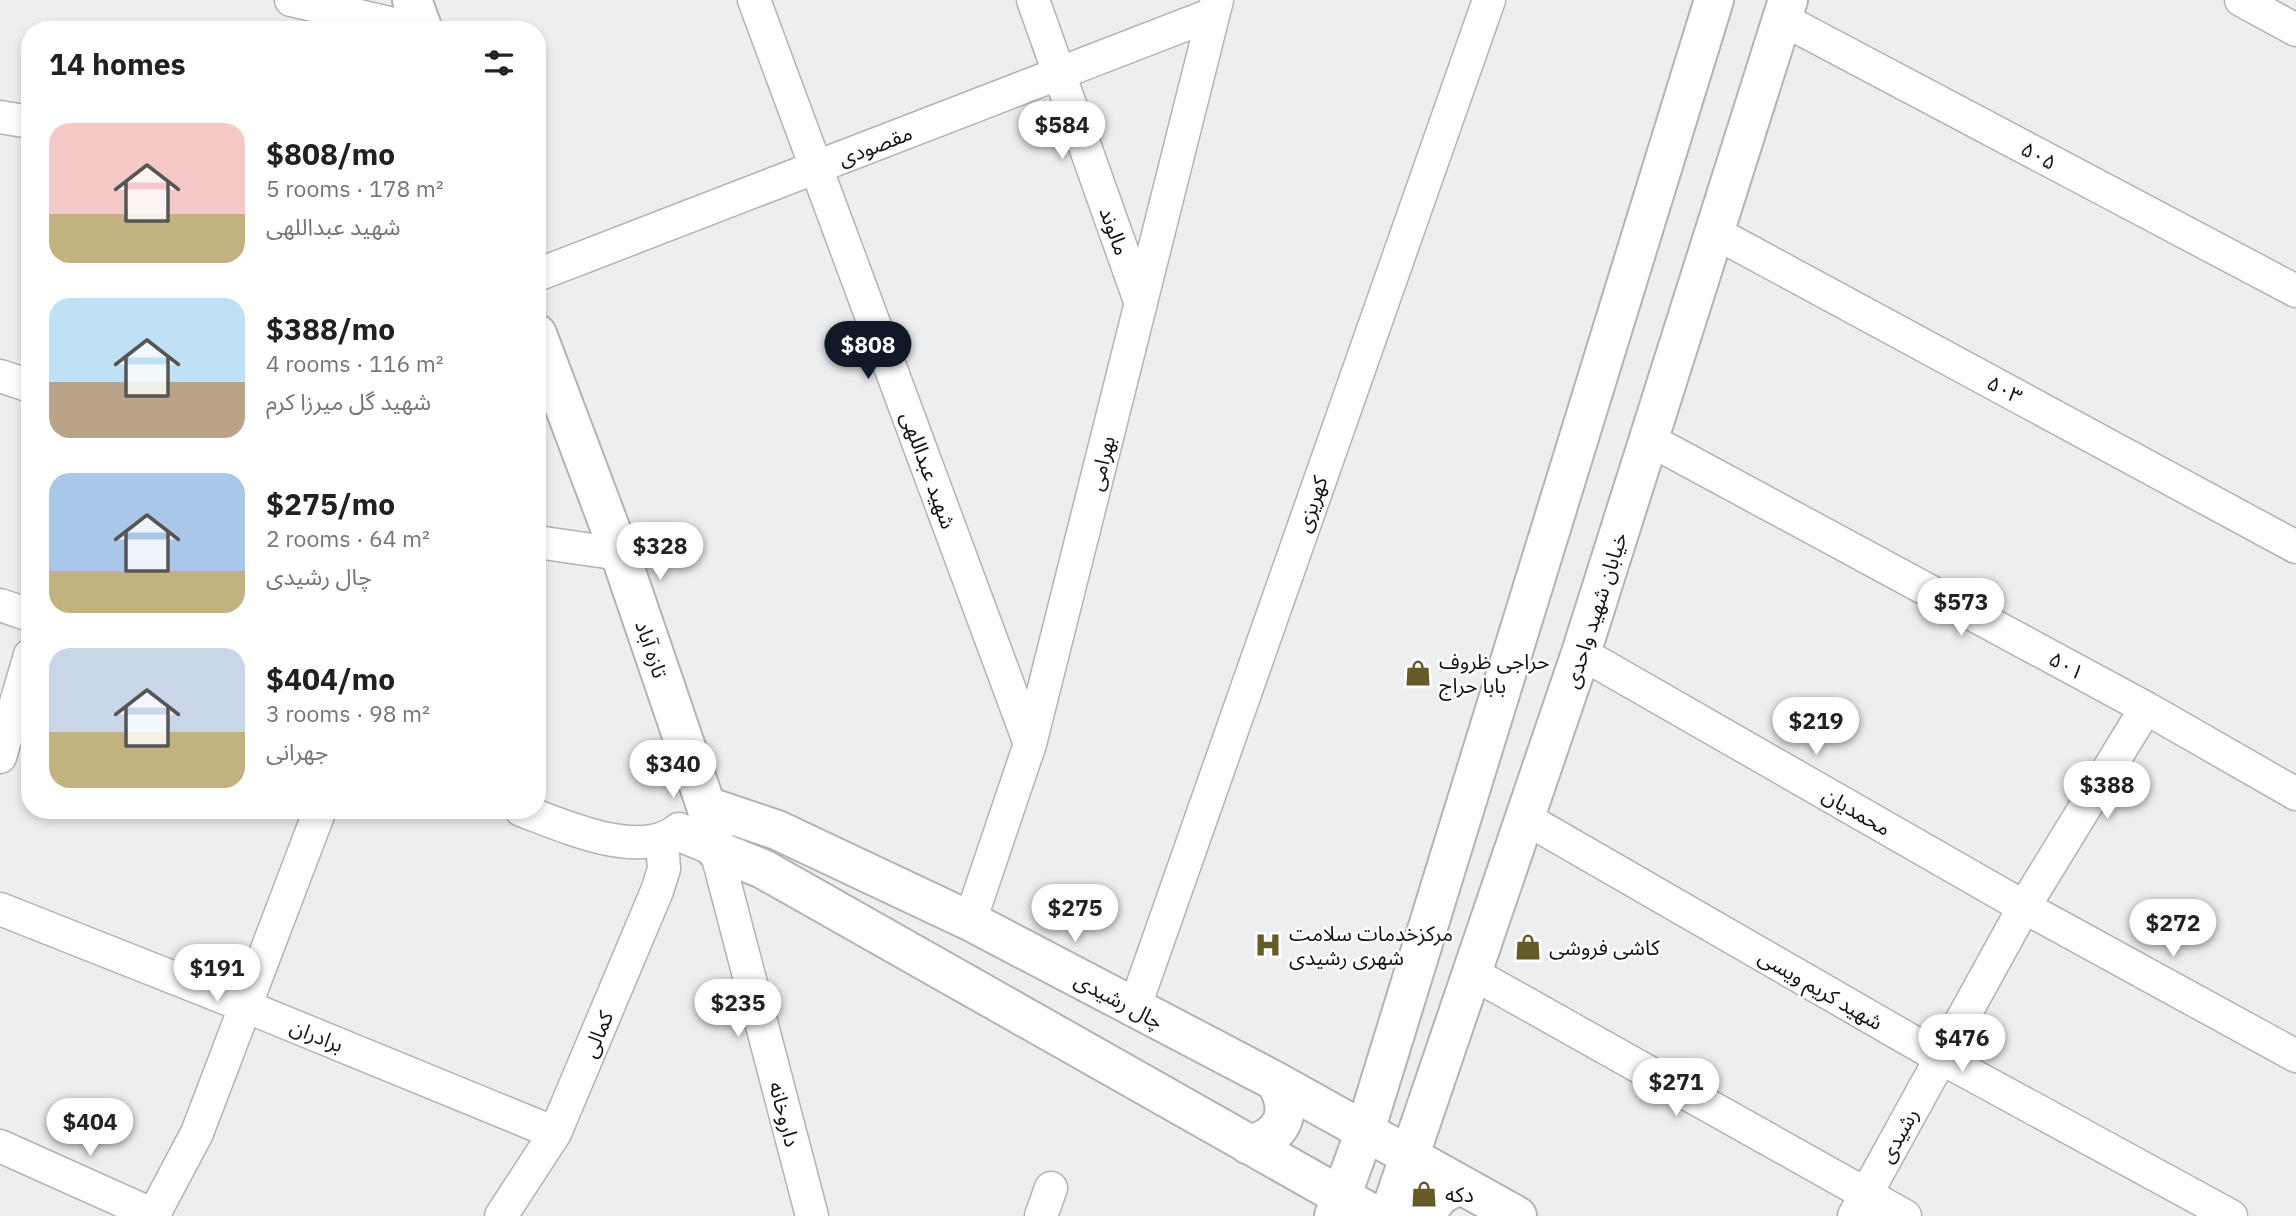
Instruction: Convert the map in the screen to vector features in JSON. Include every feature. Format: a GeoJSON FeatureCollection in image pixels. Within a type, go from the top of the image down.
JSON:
{"type":"FeatureCollection","features":[{"type":"Feature","properties":{"kind":"main road"},"geometry":{"type":"LineString","coordinates":[[412,0],[418,21]]}},
{"type":"Feature","properties":{"kind":"main road"},"geometry":{"type":"LineString","coordinates":[[1338,1206],[1365,1130],[1714,0]]}},
{"type":"Feature","properties":{"kind":"main road","name":"خیابان شهید واحدی"},"geometry":{"type":"LineString","coordinates":[[1389,1216],[1581,653],[1785,9]]}},
{"type":"Feature","properties":{"kind":"main road","name":"تازه آباد"},"geometry":{"type":"LineString","coordinates":[[546,358],[620,554],[706,806],[716,850]]}},
{"type":"Feature","properties":{"kind":"main road","name":"چال رشیدی"},"geometry":{"type":"LineString","coordinates":[[706,806],[777,830],[970,921],[1275,1081],[1410,1156]]}},
{"type":"Feature","properties":{"kind":"main road"},"geometry":{"type":"LineString","coordinates":[[716,850],[763,869],[1249,1145],[1338,1206],[1376,1216]]}},
{"type":"Feature","properties":{"kind":"main road"},"geometry":{"type":"LineString","coordinates":[[1249,1145],[1263,1142],[1275,1133],[1282,1121],[1285,1107],[1282,1093],[1275,1081]]}},
{"type":"Feature","properties":{"kind":"main road"},"geometry":{"type":"LineString","coordinates":[[1410,1156],[1517,1216]]}},
{"type":"Feature","properties":{"kind":"main road"},"geometry":{"type":"LineString","coordinates":[[1427,1216],[1440,1195],[1451,1188],[1463,1186]]}},
{"type":"Feature","properties":{"kind":"street"},"geometry":{"type":"LineString","coordinates":[[292,0],[382,21]]}},
{"type":"Feature","properties":{"kind":"street","name":"شهید عبداللهی"},"geometry":{"type":"LineString","coordinates":[[754,0],[1030,744]]}},
{"type":"Feature","properties":{"kind":"street","name":"مالوند"},"geometry":{"type":"LineString","coordinates":[[1033,0],[1141,303]]}},
{"type":"Feature","properties":{"kind":"street","name":"کهریزی"},"geometry":{"type":"LineString","coordinates":[[1134,1009],[1489,0]]}},
{"type":"Feature","properties":{"kind":"street"},"geometry":{"type":"LineString","coordinates":[[2241,0],[2296,30]]}},
{"type":"Feature","properties":{"kind":"street","name":"مقصودی"},"geometry":{"type":"LineString","coordinates":[[546,272],[1059,74],[1215,7]]}},
{"type":"Feature","properties":{"kind":"street","name":"بهرامی"},"geometry":{"type":"LineString","coordinates":[[970,921],[1030,744],[1215,7]]}},
{"type":"Feature","properties":{"kind":"street","name":"۵۰۵"},"geometry":{"type":"LineString","coordinates":[[1785,9],[2296,291]]}},
{"type":"Feature","properties":{"kind":"street"},"geometry":{"type":"LineString","coordinates":[[0,117],[21,120]]}},
{"type":"Feature","properties":{"kind":"street","name":"۵۰۳"},"geometry":{"type":"LineString","coordinates":[[1714,232],[2296,547]]}},
{"type":"Feature","properties":{"kind":"street"},"geometry":{"type":"LineString","coordinates":[[0,376],[21,383]]}},
{"type":"Feature","properties":{"kind":"street","name":"۵۰۱"},"geometry":{"type":"LineString","coordinates":[[1650,440],[2146,708],[2296,794]]}},
{"type":"Feature","properties":{"kind":"street"},"geometry":{"type":"LineString","coordinates":[[546,543],[620,554]]}},
{"type":"Feature","properties":{"kind":"street"},"geometry":{"type":"LineString","coordinates":[[0,605],[21,612]]}},
{"type":"Feature","properties":{"kind":"street","name":"محمدیان"},"geometry":{"type":"LineString","coordinates":[[1581,653],[2024,906],[2296,1056]]}},
{"type":"Feature","properties":{"kind":"street"},"geometry":{"type":"LineString","coordinates":[[0,757],[21,686]]}},
{"type":"Feature","properties":{"kind":"street","name":"رشیدی"},"geometry":{"type":"LineString","coordinates":[[1860,1206],[2024,906],[2146,708]]}},
{"type":"Feature","properties":{"kind":"street"},"geometry":{"type":"LineString","coordinates":[[545,819],[601,840],[645,842],[668,836],[706,806]]}},
{"type":"Feature","properties":{"kind":"street","name":"شهید کریم ویسی"},"geometry":{"type":"LineString","coordinates":[[1525,818],[1941,1058],[2231,1216]]}},
{"type":"Feature","properties":{"kind":"street"},"geometry":{"type":"LineString","coordinates":[[0,1146],[155,1216],[197,1133],[317,819]]}},
{"type":"Feature","properties":{"kind":"street"},"geometry":{"type":"LineString","coordinates":[[668,836],[716,850]]}},
{"type":"Feature","properties":{"kind":"street","name":"کمالی"},"geometry":{"type":"LineString","coordinates":[[501,1216],[555,1133],[657,891],[668,836]]}},
{"type":"Feature","properties":{"kind":"street","name":"داروخانه"},"geometry":{"type":"LineString","coordinates":[[716,850],[812,1216]]}},
{"type":"Feature","properties":{"kind":"street","name":"برادران"},"geometry":{"type":"LineString","coordinates":[[0,909],[555,1133]]}},
{"type":"Feature","properties":{"kind":"street"},"geometry":{"type":"LineString","coordinates":[[1472,973],[1860,1206],[1905,1216]]}},
{"type":"Feature","properties":{"kind":"place","name":"حراجی ظروف بابا حراج"},"geometry":{"type":"Point","coordinates":[1418,673]}},
{"type":"Feature","properties":{"kind":"place","name":"مرکزخدمات سلامت شهری رشیدی"},"geometry":{"type":"Point","coordinates":[1268,945]}},
{"type":"Feature","properties":{"kind":"place","name":"کاشی فروشی"},"geometry":{"type":"Point","coordinates":[1528,947]}},
{"type":"Feature","properties":{"kind":"place","name":"دکه"},"geometry":{"type":"Point","coordinates":[1424,1194]}}]}
